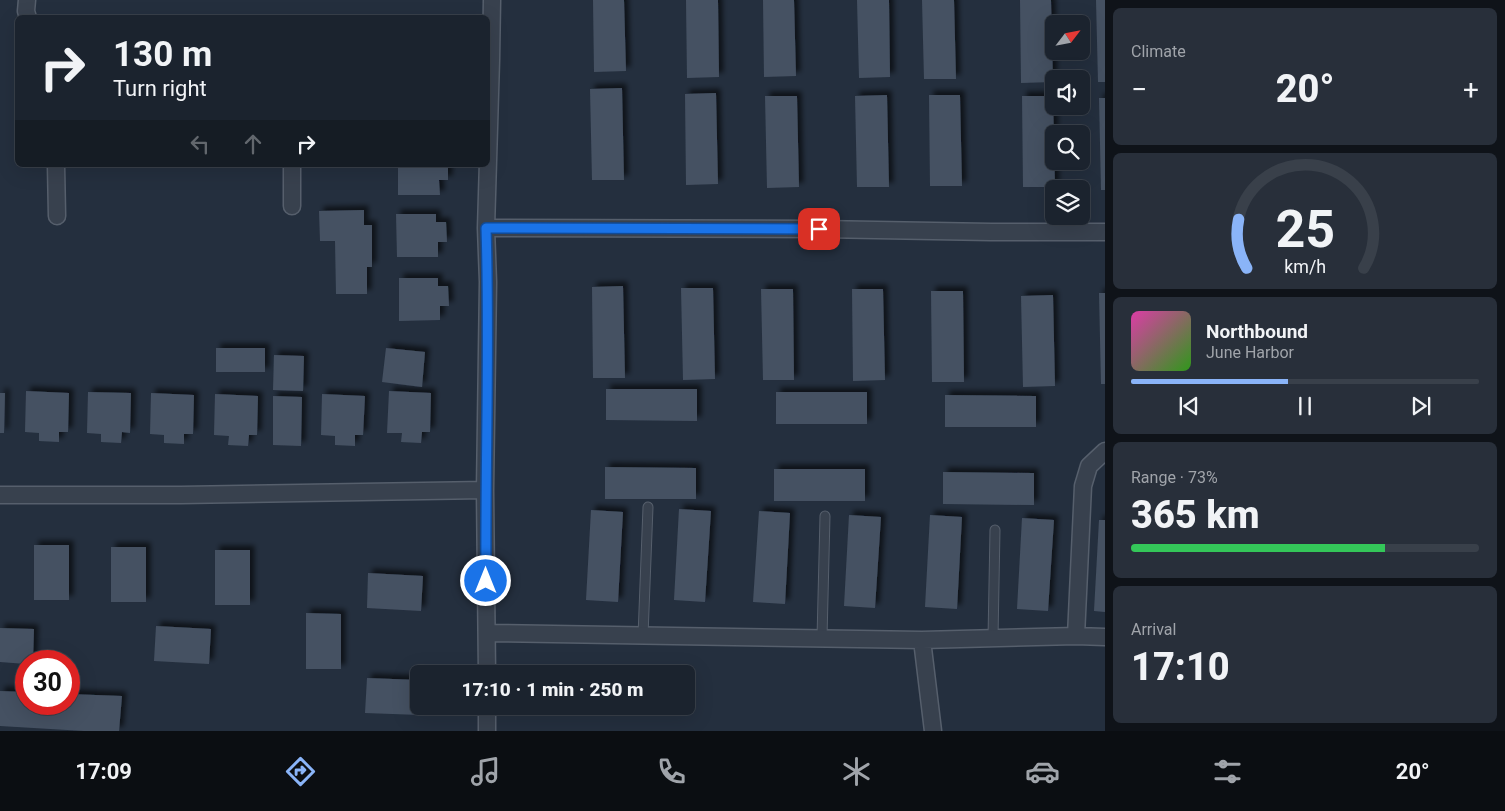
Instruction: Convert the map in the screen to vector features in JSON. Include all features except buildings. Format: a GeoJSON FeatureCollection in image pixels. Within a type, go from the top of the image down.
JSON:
{"type":"FeatureCollection","features":[{"type":"Feature","properties":{"kind":"street"},"geometry":{"type":"LineString","coordinates":[[27,0],[27,15]]}},
{"type":"Feature","properties":{"kind":"street"},"geometry":{"type":"LineString","coordinates":[[490,40],[492,0]]}},
{"type":"Feature","properties":{"kind":"street"},"geometry":{"type":"LineString","coordinates":[[56,167],[57,216]]}},
{"type":"Feature","properties":{"kind":"street"},"geometry":{"type":"LineString","coordinates":[[292,167],[292,206]]}},
{"type":"Feature","properties":{"kind":"street"},"geometry":{"type":"LineString","coordinates":[[487,167],[486,228],[488,282],[485,490],[487,665]]}},
{"type":"Feature","properties":{"kind":"street"},"geometry":{"type":"LineString","coordinates":[[486,228],[1105,232]]}},
{"type":"Feature","properties":{"kind":"street"},"geometry":{"type":"LineString","coordinates":[[1076,636],[1083,486],[1089,466],[1105,451]]}},
{"type":"Feature","properties":{"kind":"street"},"geometry":{"type":"LineString","coordinates":[[0,495],[181,495],[485,490]]}},
{"type":"Feature","properties":{"kind":"street"},"geometry":{"type":"LineString","coordinates":[[487,633],[922,640],[1105,637]]}},
{"type":"Feature","properties":{"kind":"street"},"geometry":{"type":"LineString","coordinates":[[922,640],[933,731]]}},
{"type":"Feature","properties":{"kind":"street"},"geometry":{"type":"LineString","coordinates":[[487,715],[487,731]]}},
{"type":"Feature","properties":{"kind":"lane"},"geometry":{"type":"LineString","coordinates":[[643,636],[648,507]]}},
{"type":"Feature","properties":{"kind":"lane"},"geometry":{"type":"LineString","coordinates":[[822,638],[825,516]]}},
{"type":"Feature","properties":{"kind":"lane"},"geometry":{"type":"LineString","coordinates":[[993,638],[995,530]]}},
{"type":"Feature","properties":{"kind":"route"},"geometry":{"type":"LineString","coordinates":[[486,581],[485,490],[488,282],[486,228],[819,229]]}}]}
